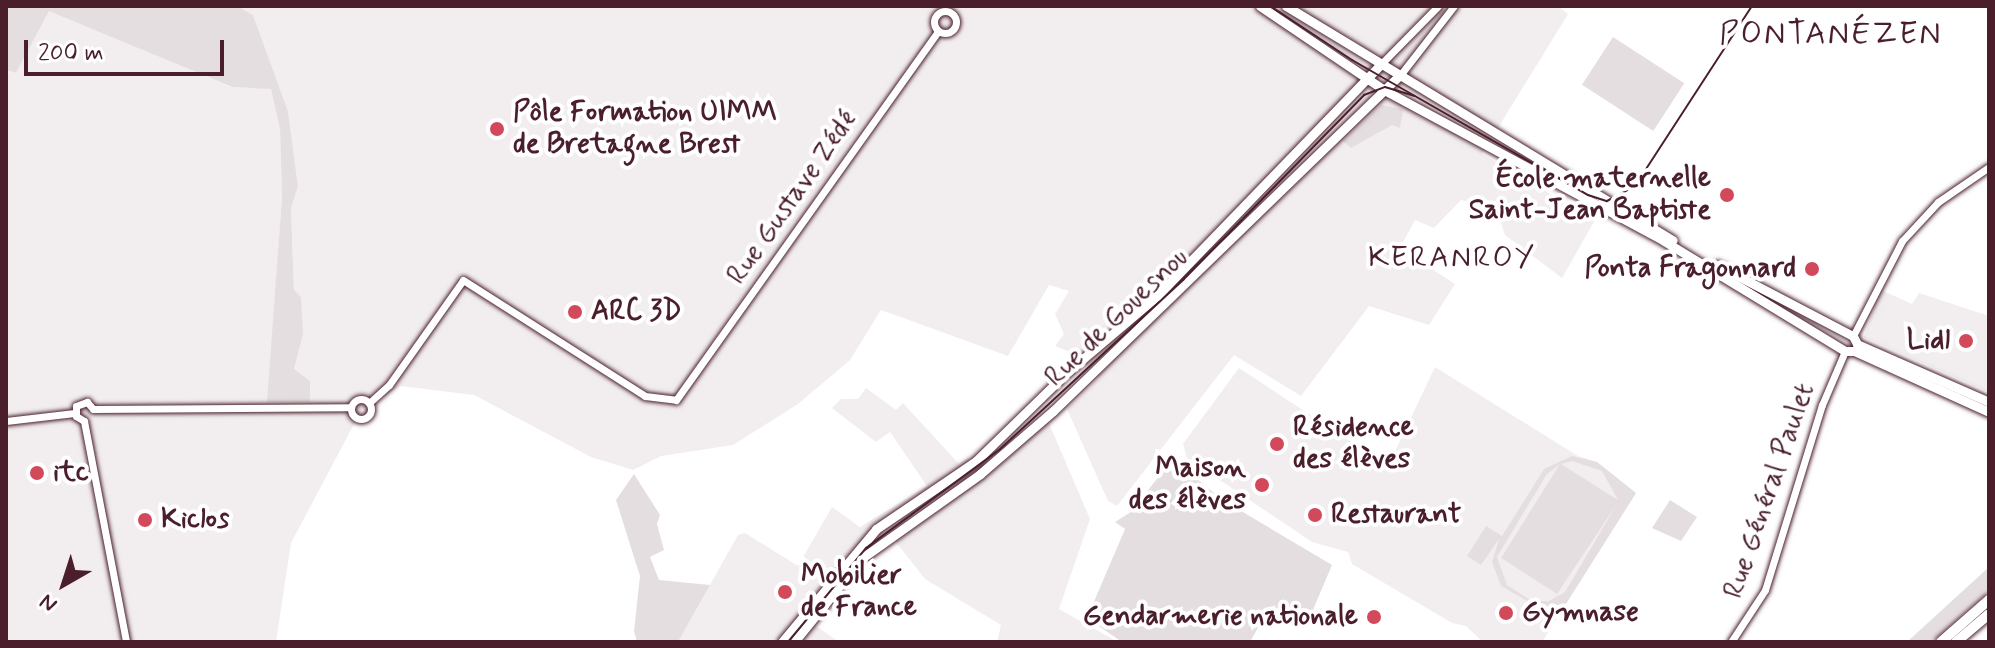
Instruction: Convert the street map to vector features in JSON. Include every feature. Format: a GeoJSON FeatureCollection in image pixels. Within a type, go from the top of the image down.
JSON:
{"type":"FeatureCollection","features":[{"type":"Feature","properties":{"kind":"highway"},"geometry":{"type":"LineString","coordinates":[[1941,642],[1989,600]]}},
{"type":"Feature","properties":{"kind":"highway"},"geometry":{"type":"LineString","coordinates":[[1956,642],[1989,614]]}},
{"type":"Feature","properties":{"kind":"main road"},"geometry":{"type":"LineString","coordinates":[[1260,6],[1384,90],[1849,344],[1989,412]]}},
{"type":"Feature","properties":{"kind":"main road"},"geometry":{"type":"LineString","coordinates":[[1286,6],[1849,344],[1989,402]]}},
{"type":"Feature","properties":{"kind":"main road","name":"Rue de Gouesnou"},"geometry":{"type":"LineString","coordinates":[[782,642],[876,529],[976,461],[1065,374],[1157,296],[1382,63]]}},
{"type":"Feature","properties":{"kind":"main road","name":"Rue de Gouesnou"},"geometry":{"type":"LineString","coordinates":[[794,642],[862,558],[980,474],[1053,411],[1401,74]]}},
{"type":"Feature","properties":{"kind":"street","name":"Rue de Gouesnou"},"geometry":{"type":"LineString","coordinates":[[1382,63],[1438,6]]}},
{"type":"Feature","properties":{"kind":"street","name":"Rue de Gouesnou"},"geometry":{"type":"LineString","coordinates":[[1401,74],[1454,6]]}},
{"type":"Feature","properties":{"kind":"street"},"geometry":{"type":"LineString","coordinates":[[955,10],[954,30],[938,32],[937,15],[955,10]]}},
{"type":"Feature","properties":{"kind":"street","name":"Rue Gustave Zédé"},"geometry":{"type":"LineString","coordinates":[[369,403],[389,385],[463,280],[645,396],[670,402],[685,390],[938,32]]}},
{"type":"Feature","properties":{"kind":"street","name":"Rue Général Paulet"},"geometry":{"type":"LineString","coordinates":[[1731,642],[1765,590],[1822,405],[1849,344],[1902,241],[1938,202],[1989,167]]}},
{"type":"Feature","properties":{"kind":"street"},"geometry":{"type":"LineString","coordinates":[[75,413],[81,402],[93,409],[351,407],[357,400],[369,403],[370,412],[364,418],[356,417],[351,407]]}},
{"type":"Feature","properties":{"kind":"street"},"geometry":{"type":"LineString","coordinates":[[84,421],[93,409]]}},
{"type":"Feature","properties":{"kind":"street"},"geometry":{"type":"LineString","coordinates":[[6,421],[75,413],[84,421],[126,642]]}},
{"type":"Feature","properties":{"kind":"shaded area"},"geometry":{"type":"Polygon","coordinates":[[[6,6],[237,6],[253,15],[288,111],[298,186],[291,209],[294,290],[301,297],[303,335],[294,369],[310,381],[310,402],[267,402],[282,196],[280,129],[271,89],[232,87],[49,11],[16,73],[6,70],[6,6]]]}},
{"type":"Feature","properties":{"kind":"shaded area"},"geometry":{"type":"Polygon","coordinates":[[[237,6],[1558,6],[1568,14],[1482,154],[1595,220],[1562,278],[1505,235],[1498,214],[1486,206],[1461,200],[1434,228],[1415,220],[1400,248],[1455,284],[1429,325],[1369,306],[1301,396],[1234,355],[1117,506],[1108,501],[1067,409],[1099,378],[1077,355],[1055,346],[1064,334],[1055,314],[1069,291],[1049,285],[1008,356],[881,310],[850,360],[798,404],[733,445],[661,456],[633,470],[591,457],[474,395],[401,386],[362,409],[291,543],[276,642],[6,642],[6,70],[16,73],[49,10],[231,87],[271,88],[280,127],[282,196],[268,401],[294,369],[303,335],[294,290],[291,209],[298,186],[288,111],[253,15],[237,6]]]}},
{"type":"Feature","properties":{"kind":"shaded area"},"geometry":{"type":"Polygon","coordinates":[[[1613,37],[1684,83],[1653,131],[1582,85],[1613,37]]]}},
{"type":"Feature","properties":{"kind":"shaded area"},"geometry":{"type":"Polygon","coordinates":[[[1381,105],[1403,109],[1400,128],[1392,125],[1351,148],[1343,141],[1381,105]]]}},
{"type":"Feature","properties":{"kind":"shaded area"},"geometry":{"type":"Polygon","coordinates":[[[1881,290],[1912,304],[1919,293],[1989,316],[1989,392],[1864,337],[1881,290]]]}},
{"type":"Feature","properties":{"kind":"shaded area"},"geometry":{"type":"Polygon","coordinates":[[[1435,367],[1578,456],[1597,462],[1636,493],[1542,642],[1483,642],[1466,626],[1452,623],[1352,564],[1348,552],[1312,542],[1187,458],[1183,444],[1239,368],[1388,466],[1435,367]]]}},
{"type":"Feature","properties":{"kind":"shaded area"},"geometry":{"type":"Polygon","coordinates":[[[866,388],[896,410],[903,403],[959,464],[968,458],[982,475],[1048,421],[1090,519],[1059,609],[1118,642],[997,642],[1001,625],[925,579],[892,537],[813,624],[839,642],[678,642],[738,535],[745,533],[798,566],[832,507],[860,527],[927,486],[890,432],[876,442],[832,408],[841,399],[858,399],[866,388]]]}},
{"type":"Feature","properties":{"kind":"shaded area"},"geometry":{"type":"Polygon","coordinates":[[[1572,456],[1597,462],[1636,493],[1557,618],[1501,586],[1492,562],[1499,539],[1481,565],[1467,556],[1486,526],[1502,536],[1544,469],[1572,456]],[[1572,461],[1561,464],[1618,500],[1602,471],[1572,461]],[[1560,464],[1547,474],[1497,557],[1507,585],[1532,601],[1549,601],[1565,592],[1617,504],[1557,594],[1501,558],[1560,464]]]}},
{"type":"Feature","properties":{"kind":"shaded area"},"geometry":{"type":"Polygon","coordinates":[[[1178,463],[1221,499],[1332,565],[1307,624],[1268,610],[1250,642],[1122,642],[1087,618],[1125,529],[1115,522],[1131,512],[1167,466],[1178,463]]]}},
{"type":"Feature","properties":{"kind":"shaded area"},"geometry":{"type":"Polygon","coordinates":[[[634,474],[660,515],[657,524],[664,550],[650,557],[659,580],[710,585],[678,642],[637,642],[634,631],[640,576],[616,500],[634,474]]]}},
{"type":"Feature","properties":{"kind":"shaded area"},"geometry":{"type":"Polygon","coordinates":[[[1670,500],[1697,517],[1681,541],[1652,528],[1670,500]]]}},
{"type":"Feature","properties":{"kind":"shaded area"},"geometry":{"type":"Polygon","coordinates":[[[1989,567],[1989,591],[1931,642],[1907,642],[1989,567]]]}},
{"type":"Feature","properties":{"kind":"tram line"},"geometry":{"type":"LineString","coordinates":[[1270,6],[1352,60],[1588,195],[1607,201],[1635,186],[1752,6]]}},
{"type":"Feature","properties":{"kind":"tram line"},"geometry":{"type":"LineString","coordinates":[[788,642],[866,548],[999,450],[1183,280],[1364,95],[1385,87],[1415,96]]}},
{"type":"Feature","properties":{"kind":"place","name":"Pôle Formation UIMM de Bretagne Brest"},"geometry":{"type":"Point","coordinates":[497,129]}},
{"type":"Feature","properties":{"kind":"place","name":"École maternelle Saint-Jean Baptiste"},"geometry":{"type":"Point","coordinates":[1727,195]}},
{"type":"Feature","properties":{"kind":"place","name":"Ponta Fragonnard"},"geometry":{"type":"Point","coordinates":[1812,269]}},
{"type":"Feature","properties":{"kind":"place","name":"ARC 3D"},"geometry":{"type":"Point","coordinates":[575,312]}},
{"type":"Feature","properties":{"kind":"place","name":"Lidl"},"geometry":{"type":"Point","coordinates":[1966,341]}},
{"type":"Feature","properties":{"kind":"place","name":"Résidence des élèves"},"geometry":{"type":"Point","coordinates":[1277,444]}},
{"type":"Feature","properties":{"kind":"place","name":"itc"},"geometry":{"type":"Point","coordinates":[37,473]}},
{"type":"Feature","properties":{"kind":"place","name":"Maison des élèves"},"geometry":{"type":"Point","coordinates":[1262,485]}},
{"type":"Feature","properties":{"kind":"place","name":"Restaurant"},"geometry":{"type":"Point","coordinates":[1315,515]}},
{"type":"Feature","properties":{"kind":"place","name":"Kiclos"},"geometry":{"type":"Point","coordinates":[145,520]}},
{"type":"Feature","properties":{"kind":"place","name":"Mobilier de France"},"geometry":{"type":"Point","coordinates":[785,592]}},
{"type":"Feature","properties":{"kind":"place","name":"Gymnase"},"geometry":{"type":"Point","coordinates":[1506,613]}},
{"type":"Feature","properties":{"kind":"place","name":"Gendarmerie nationale"},"geometry":{"type":"Point","coordinates":[1374,617]}},
{"type":"Feature","properties":{"kind":"district","name":"PONTANÉZEN"},"geometry":{"type":"Point","coordinates":[1831,34]}},
{"type":"Feature","properties":{"kind":"district","name":"KERANROY"},"geometry":{"type":"Point","coordinates":[1452,258]}}]}
